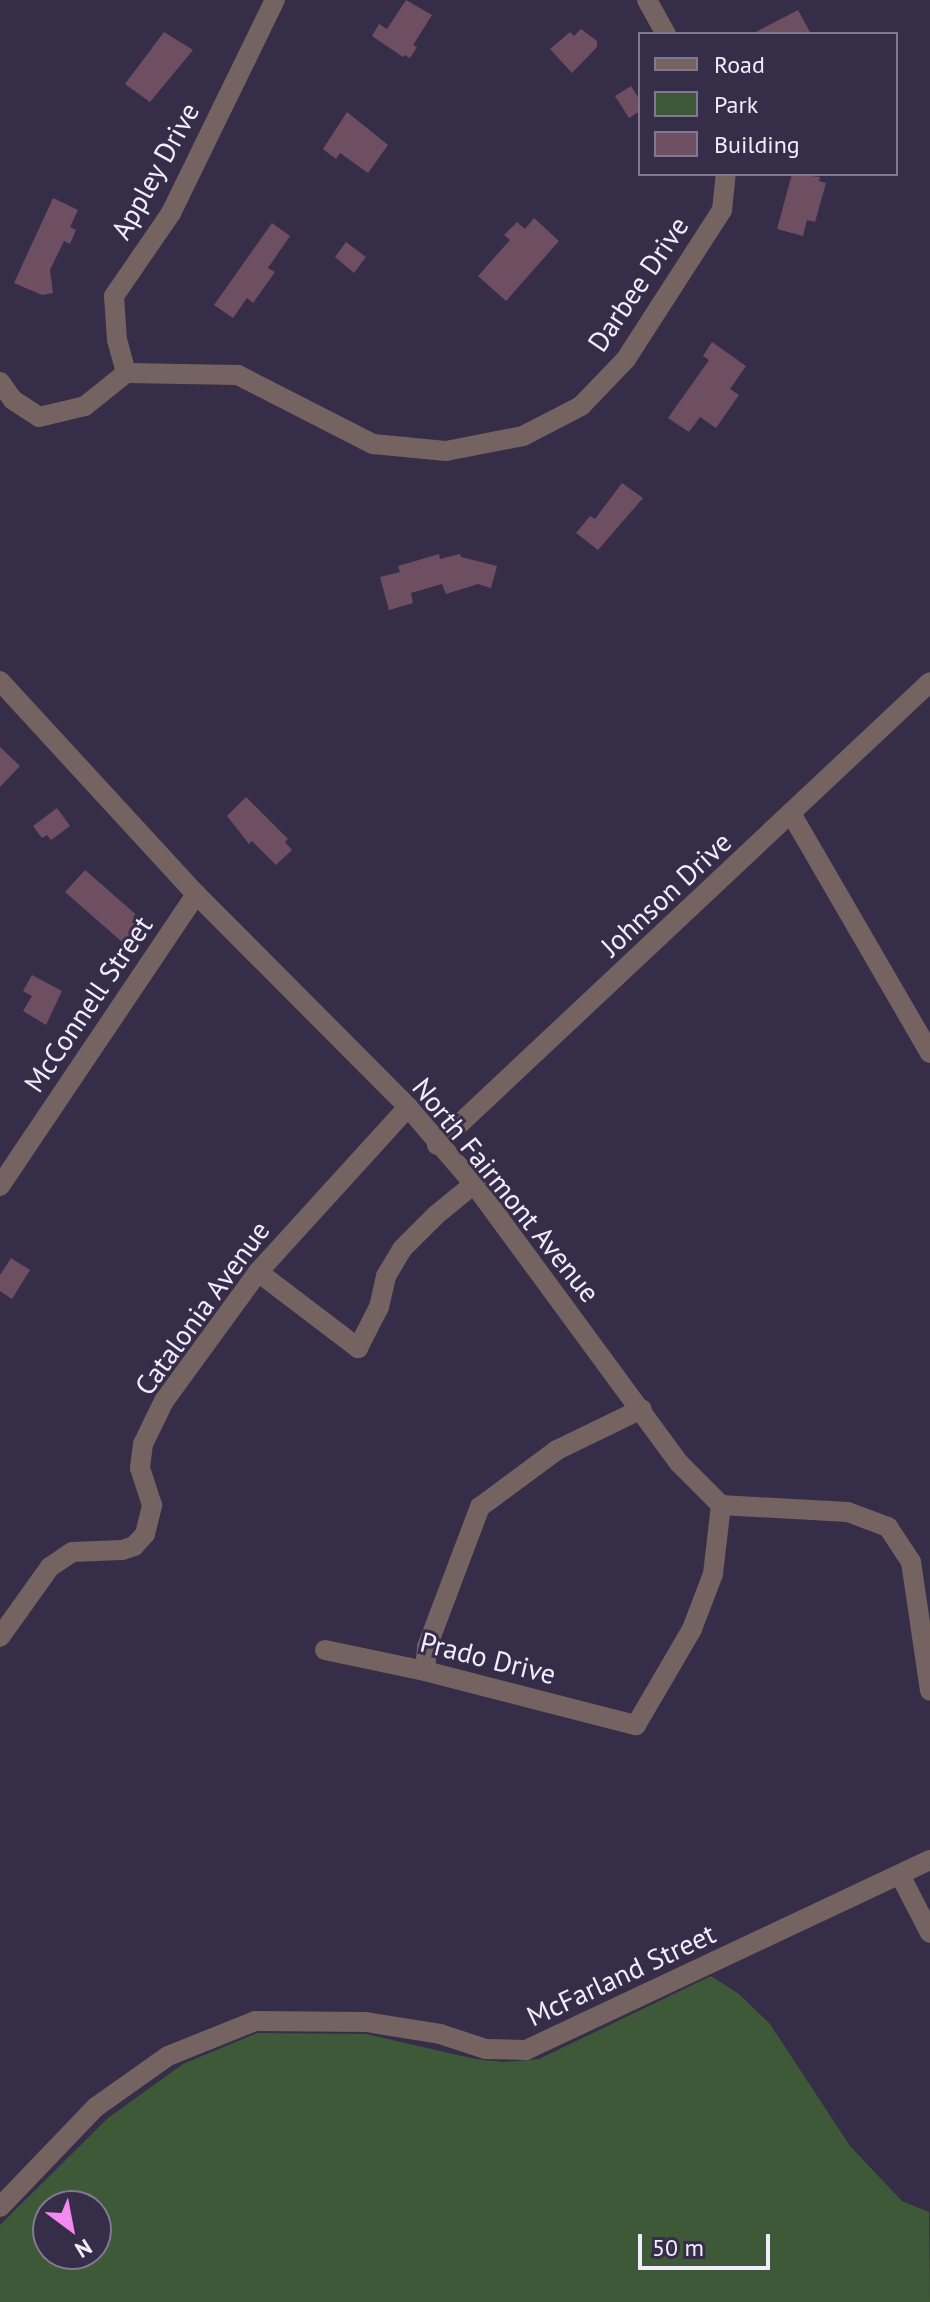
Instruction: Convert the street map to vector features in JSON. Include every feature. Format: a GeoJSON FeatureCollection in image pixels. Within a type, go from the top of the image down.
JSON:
{"type":"FeatureCollection","features":[{"type":"Feature","properties":{"kind":"street","name":"Appley Drive"},"geometry":{"type":"LineString","coordinates":[[126,373],[117,340],[114,296],[171,213],[275,0]]}},
{"type":"Feature","properties":{"kind":"street"},"geometry":{"type":"LineString","coordinates":[[647,0],[665,32]]}},
{"type":"Feature","properties":{"kind":"street","name":"Darbee Drive"},"geometry":{"type":"LineString","coordinates":[[126,373],[238,375],[373,444],[446,451],[523,436],[581,406],[626,359],[722,210],[726,176]]}},
{"type":"Feature","properties":{"kind":"street"},"geometry":{"type":"LineString","coordinates":[[0,382],[13,400],[39,417],[85,406],[126,373]]}},
{"type":"Feature","properties":{"kind":"street","name":"North Fairmont Avenue"},"geometry":{"type":"LineString","coordinates":[[0,681],[196,894],[408,1107],[437,1145],[474,1184],[679,1463],[721,1505]]}},
{"type":"Feature","properties":{"kind":"street","name":"Johnson Drive"},"geometry":{"type":"LineString","coordinates":[[437,1145],[792,815],[930,682]]}},
{"type":"Feature","properties":{"kind":"street"},"geometry":{"type":"LineString","coordinates":[[792,815],[930,1053]]}},
{"type":"Feature","properties":{"kind":"street","name":"McConnell Street"},"geometry":{"type":"LineString","coordinates":[[0,1186],[196,894]]}},
{"type":"Feature","properties":{"kind":"street","name":"Catalonia Avenue"},"geometry":{"type":"LineString","coordinates":[[0,1637],[50,1567],[72,1552],[122,1550],[134,1546],[145,1534],[152,1505],[140,1468],[143,1444],[164,1401],[258,1272],[408,1107]]}},
{"type":"Feature","properties":{"kind":"street"},"geometry":{"type":"LineString","coordinates":[[258,1272],[358,1348],[379,1307],[386,1276],[402,1249],[436,1215],[474,1184]]}},
{"type":"Feature","properties":{"kind":"street"},"geometry":{"type":"LineString","coordinates":[[425,1671],[427,1647],[480,1507],[557,1450],[642,1409]]}},
{"type":"Feature","properties":{"kind":"street"},"geometry":{"type":"LineString","coordinates":[[721,1505],[848,1512],[888,1527],[911,1562],[930,1691]]}},
{"type":"Feature","properties":{"kind":"street","name":"Prado Drive"},"geometry":{"type":"LineString","coordinates":[[325,1650],[425,1671],[636,1725],[692,1629],[713,1574],[721,1505]]}},
{"type":"Feature","properties":{"kind":"street","name":"McFarland Street"},"geometry":{"type":"LineString","coordinates":[[0,2207],[96,2107],[168,2056],[255,2021],[366,2022],[440,2034],[486,2049],[526,2050],[930,1860]]}},
{"type":"Feature","properties":{"kind":"street"},"geometry":{"type":"LineString","coordinates":[[900,1875],[930,1933]]}},
{"type":"Feature","properties":{"kind":"green space"},"geometry":{"type":"Polygon","coordinates":[[[711,1976],[739,1994],[770,2024],[850,2146],[902,2201],[929,2212],[930,2302],[0,2302],[0,2225],[32,2193],[32,2270],[112,2270],[112,2190],[35,2190],[108,2118],[183,2064],[257,2033],[366,2034],[475,2059],[504,2062],[539,2059],[711,1976]]]}},
{"type":"Feature","properties":{"kind":"building"},"geometry":{"type":"Polygon","coordinates":[[[406,0],[432,15],[413,45],[417,47],[410,58],[403,57],[372,36],[379,24],[387,29],[406,0]]]}},
{"type":"Feature","properties":{"kind":"building"},"geometry":{"type":"Polygon","coordinates":[[[798,10],[810,32],[756,32],[798,10]]]}},
{"type":"Feature","properties":{"kind":"building"},"geometry":{"type":"Polygon","coordinates":[[[581,29],[597,41],[597,47],[572,73],[550,49],[570,32],[574,36],[581,29]]]}},
{"type":"Feature","properties":{"kind":"building"},"geometry":{"type":"Polygon","coordinates":[[[164,32],[193,50],[150,102],[125,84],[164,32]]]}},
{"type":"Feature","properties":{"kind":"building"},"geometry":{"type":"Polygon","coordinates":[[[631,86],[638,97],[638,112],[629,118],[615,96],[631,86]]]}},
{"type":"Feature","properties":{"kind":"building"},"geometry":{"type":"Polygon","coordinates":[[[347,112],[388,145],[368,173],[340,153],[336,159],[323,149],[347,112]]]}},
{"type":"Feature","properties":{"kind":"building"},"geometry":{"type":"Polygon","coordinates":[[[791,176],[820,177],[819,181],[826,183],[815,222],[807,220],[803,236],[777,229],[791,176]]]}},
{"type":"Feature","properties":{"kind":"building"},"geometry":{"type":"Polygon","coordinates":[[[53,198],[78,210],[70,227],[76,230],[70,244],[64,241],[50,270],[53,293],[42,295],[14,283],[53,198]]]}},
{"type":"Feature","properties":{"kind":"building"},"geometry":{"type":"Polygon","coordinates":[[[534,218],[559,241],[506,301],[478,276],[510,240],[504,235],[517,222],[525,229],[534,218]]]}},
{"type":"Feature","properties":{"kind":"building"},"geometry":{"type":"Polygon","coordinates":[[[272,223],[290,236],[268,268],[275,272],[253,303],[247,298],[233,318],[214,305],[272,223]]]}},
{"type":"Feature","properties":{"kind":"building"},"geometry":{"type":"Polygon","coordinates":[[[346,242],[366,257],[354,273],[335,257],[346,242]]]}},
{"type":"Feature","properties":{"kind":"building"},"geometry":{"type":"Polygon","coordinates":[[[712,342],[746,366],[730,389],[739,395],[716,428],[700,417],[689,432],[668,418],[709,360],[703,356],[712,342]]]}},
{"type":"Feature","properties":{"kind":"building"},"geometry":{"type":"Polygon","coordinates":[[[622,483],[643,498],[598,550],[576,533],[590,516],[595,519],[622,483]]]}},
{"type":"Feature","properties":{"kind":"building"},"geometry":{"type":"Polygon","coordinates":[[[439,554],[440,559],[460,554],[461,557],[497,566],[491,588],[478,584],[446,594],[442,584],[411,593],[413,603],[389,610],[380,577],[400,572],[398,566],[439,554]]]}},
{"type":"Feature","properties":{"kind":"building"},"geometry":{"type":"Polygon","coordinates":[[[0,747],[20,766],[0,787],[0,747]]]}},
{"type":"Feature","properties":{"kind":"building"},"geometry":{"type":"Polygon","coordinates":[[[246,797],[288,839],[285,842],[292,850],[276,865],[252,841],[249,844],[227,816],[246,797]]]}},
{"type":"Feature","properties":{"kind":"building"},"geometry":{"type":"Polygon","coordinates":[[[57,808],[70,826],[51,840],[47,835],[42,838],[33,826],[57,808]]]}},
{"type":"Feature","properties":{"kind":"building"},"geometry":{"type":"Polygon","coordinates":[[[85,870],[140,918],[138,921],[146,929],[129,948],[65,892],[85,870]]]}},
{"type":"Feature","properties":{"kind":"building"},"geometry":{"type":"Polygon","coordinates":[[[32,975],[62,991],[46,1025],[23,1011],[32,996],[23,991],[32,975]]]}},
{"type":"Feature","properties":{"kind":"building"},"geometry":{"type":"Polygon","coordinates":[[[11,1258],[30,1270],[12,1299],[0,1291],[0,1275],[11,1258]]]}}]}
